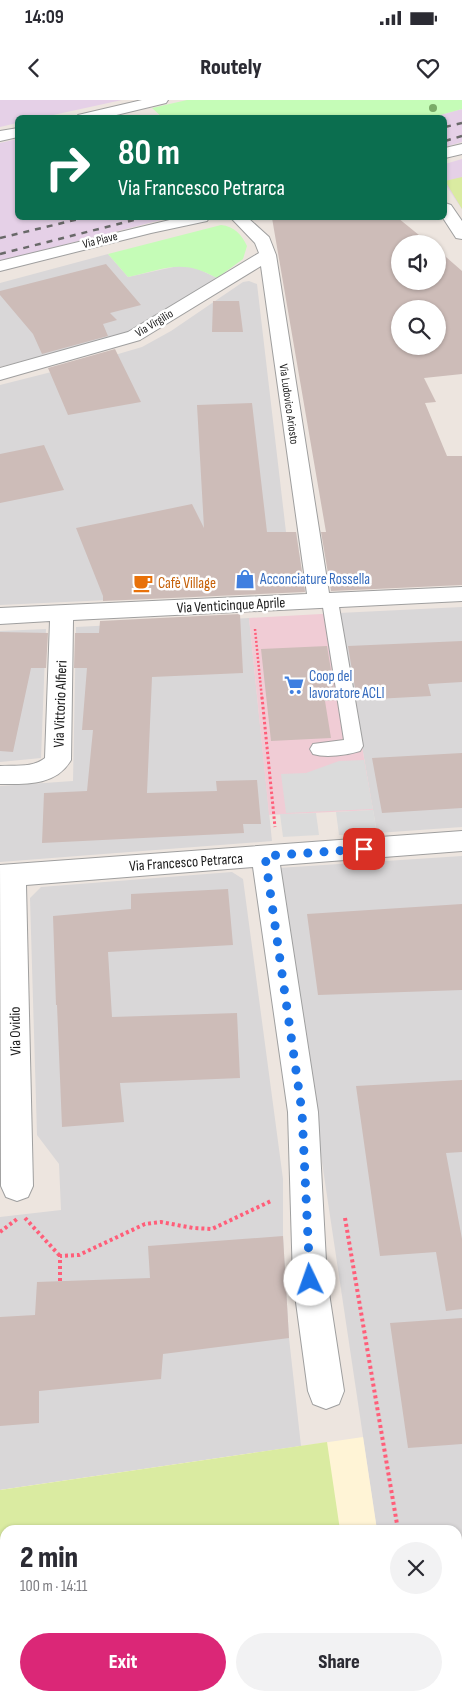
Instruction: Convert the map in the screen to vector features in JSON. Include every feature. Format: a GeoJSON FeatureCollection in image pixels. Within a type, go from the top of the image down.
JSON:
{"type":"FeatureCollection","features":[{"type":"Feature","properties":{"kind":"street"},"geometry":{"type":"LineString","coordinates":[[97,115],[161,100]]}},
{"type":"Feature","properties":{"kind":"street"},"geometry":{"type":"LineString","coordinates":[[0,136],[15,133]]}},
{"type":"Feature","properties":{"kind":"street"},"geometry":{"type":"LineString","coordinates":[[447,153],[462,149]]}},
{"type":"Feature","properties":{"kind":"street"},"geometry":{"type":"LineString","coordinates":[[447,211],[462,234]]}},
{"type":"Feature","properties":{"kind":"street","name":"Via Piave"},"geometry":{"type":"LineString","coordinates":[[0,266],[150,228],[191,220]]}},
{"type":"Feature","properties":{"kind":"street","name":"Via Ludovico Ariosto"},"geometry":{"type":"LineString","coordinates":[[241,220],[263,242],[268,255],[324,601]]}},
{"type":"Feature","properties":{"kind":"street","name":"Via Virgilio"},"geometry":{"type":"LineString","coordinates":[[0,374],[134,336],[268,255]]}},
{"type":"Feature","properties":{"kind":"street","name":"Via Venticinque Aprile"},"geometry":{"type":"LineString","coordinates":[[0,616],[462,594]]}},
{"type":"Feature","properties":{"kind":"street","name":"Via Vittorio Alfieri"},"geometry":{"type":"LineString","coordinates":[[0,775],[44,772],[54,768],[58,760],[62,613]]}},
{"type":"Feature","properties":{"kind":"street","name":"Via Francesco Petrarca"},"geometry":{"type":"LineString","coordinates":[[6,875],[462,841]]}},
{"type":"Feature","properties":{"kind":"street"},"geometry":{"type":"LineString","coordinates":[[272,856],[302,1112],[310,1280],[326,1391]]}},
{"type":"Feature","properties":{"kind":"street","name":"Via Ovidio"},"geometry":{"type":"LineString","coordinates":[[6,875],[18,1186]]}},
{"type":"Feature","properties":{"kind":"lane"},"geometry":{"type":"LineString","coordinates":[[319,748],[354,746],[324,601]]}},
{"type":"Feature","properties":{"kind":"path"},"geometry":{"type":"LineString","coordinates":[[254,625],[272,856]]}},
{"type":"Feature","properties":{"kind":"path"},"geometry":{"type":"LineString","coordinates":[[60,1256],[79,1255],[144,1224],[161,1222],[193,1228],[212,1229],[306,1185]]}},
{"type":"Feature","properties":{"kind":"path"},"geometry":{"type":"LineString","coordinates":[[344,1210],[397,1525]]}},
{"type":"Feature","properties":{"kind":"path"},"geometry":{"type":"LineString","coordinates":[[0,1232],[22,1215],[60,1256],[60,1281]]}},
{"type":"Feature","properties":{"kind":"shaded area"},"geometry":{"type":"Polygon","coordinates":[[[0,100],[122,100],[53,115],[15,115],[15,123],[0,127],[0,100]]]}},
{"type":"Feature","properties":{"kind":"shaded area"},"geometry":{"type":"Polygon","coordinates":[[[462,109],[462,142],[447,146],[447,115],[440,115],[462,109]]]}},
{"type":"Feature","properties":{"kind":"shaded area"},"geometry":{"type":"Polygon","coordinates":[[[15,139],[15,220],[161,220],[0,261],[0,143],[15,139]]]}},
{"type":"Feature","properties":{"kind":"shaded area"},"geometry":{"type":"Polygon","coordinates":[[[462,159],[462,209],[447,187],[447,163],[462,159]]]}},
{"type":"Feature","properties":{"kind":"shaded area"},"geometry":{"type":"Polygon","coordinates":[[[108,254],[128,277],[178,266],[192,266],[217,278],[129,333],[0,367],[0,283],[108,254]]]}},
{"type":"Feature","properties":{"kind":"shaded area"},"geometry":{"type":"Polygon","coordinates":[[[249,281],[257,284],[286,532],[296,532],[305,591],[0,605],[0,385],[142,347],[171,331],[243,282],[249,281]]]}},
{"type":"Feature","properties":{"kind":"shaded area"},"geometry":{"type":"Polygon","coordinates":[[[462,607],[462,827],[377,833],[339,613],[462,607]]]}},
{"type":"Feature","properties":{"kind":"shaded area"},"geometry":{"type":"Polygon","coordinates":[[[339,613],[373,810],[269,815],[249,618],[339,613]]]}},
{"type":"Feature","properties":{"kind":"shaded area"},"geometry":{"type":"Polygon","coordinates":[[[249,618],[272,841],[0,862],[0,786],[73,781],[76,627],[249,618]]]}},
{"type":"Feature","properties":{"kind":"shaded area"},"geometry":{"type":"Polygon","coordinates":[[[46,629],[41,758],[0,762],[0,631],[46,629]]]}},
{"type":"Feature","properties":{"kind":"shaded area"},"geometry":{"type":"Polygon","coordinates":[[[364,760],[373,809],[286,813],[281,774],[306,773],[339,761],[364,760]]]}},
{"type":"Feature","properties":{"kind":"shaded area"},"geometry":{"type":"Polygon","coordinates":[[[373,810],[377,833],[339,835],[336,812],[373,810]]]}},
{"type":"Feature","properties":{"kind":"shaded area"},"geometry":{"type":"Polygon","coordinates":[[[316,813],[319,835],[283,837],[280,814],[316,813]]]}},
{"type":"Feature","properties":{"kind":"shaded area"},"geometry":{"type":"Polygon","coordinates":[[[462,856],[462,1525],[376,1525],[278,868],[462,856]]]}},
{"type":"Feature","properties":{"kind":"shaded area"},"geometry":{"type":"Polygon","coordinates":[[[232,872],[243,879],[283,1179],[283,1236],[289,1338],[301,1446],[0,1490],[0,1217],[61,1210],[59,1164],[37,1135],[30,898],[41,887],[232,872]]]}},
{"type":"Feature","properties":{"kind":"shaded area"},"geometry":{"type":"Polygon","coordinates":[[[363,1437],[376,1525],[0,1525],[0,1490],[363,1437]]]}},
{"type":"Feature","properties":{"kind":"green space"},"geometry":{"type":"Polygon","coordinates":[[[187,100],[462,100],[462,109],[440,115],[160,115],[152,108],[187,100]]]}},
{"type":"Feature","properties":{"kind":"green space"},"geometry":{"type":"Polygon","coordinates":[[[462,177],[462,209],[447,184],[447,181],[462,177]]]}},
{"type":"Feature","properties":{"kind":"green space"},"geometry":{"type":"Polygon","coordinates":[[[221,225],[230,227],[237,232],[247,246],[243,259],[217,278],[193,268],[183,267],[173,267],[128,277],[108,254],[221,225]]]}},
{"type":"Feature","properties":{"kind":"green space"},"geometry":{"type":"Polygon","coordinates":[[[327,1442],[339,1525],[0,1525],[0,1490],[327,1442]]]}},
{"type":"Feature","properties":{"kind":"building"},"geometry":{"type":"Polygon","coordinates":[[[272,220],[400,220],[419,235],[391,235],[391,290],[446,290],[446,257],[462,271],[462,374],[424,378],[436,402],[425,403],[447,456],[462,456],[462,585],[331,591],[321,532],[326,532],[272,220]]]}},
{"type":"Feature","properties":{"kind":"building"},"geometry":{"type":"Polygon","coordinates":[[[106,264],[141,305],[110,313],[117,320],[103,324],[108,336],[42,354],[33,334],[0,295],[0,291],[106,264]]]}},
{"type":"Feature","properties":{"kind":"building"},"geometry":{"type":"Polygon","coordinates":[[[213,301],[239,301],[243,332],[212,332],[213,301]]]}},
{"type":"Feature","properties":{"kind":"building"},"geometry":{"type":"Polygon","coordinates":[[[115,349],[141,402],[68,415],[48,368],[115,349]]]}},
{"type":"Feature","properties":{"kind":"building"},"geometry":{"type":"Polygon","coordinates":[[[252,403],[267,532],[296,532],[305,592],[103,601],[103,596],[76,528],[192,504],[204,528],[197,405],[252,403]]]}},
{"type":"Feature","properties":{"kind":"building"},"geometry":{"type":"Polygon","coordinates":[[[44,445],[64,490],[0,503],[0,454],[44,445]]]}},
{"type":"Feature","properties":{"kind":"building"},"geometry":{"type":"Polygon","coordinates":[[[240,614],[243,673],[152,677],[147,793],[217,791],[216,781],[257,780],[261,824],[243,824],[244,833],[42,843],[44,793],[87,791],[93,730],[82,730],[87,668],[74,668],[75,633],[99,633],[100,621],[240,614]]]}},
{"type":"Feature","properties":{"kind":"building"},"geometry":{"type":"Polygon","coordinates":[[[0,632],[48,633],[46,668],[31,668],[13,752],[0,751],[0,632]]]}},
{"type":"Feature","properties":{"kind":"building"},"geometry":{"type":"Polygon","coordinates":[[[462,641],[462,682],[428,684],[431,696],[357,700],[348,646],[462,641]]]}},
{"type":"Feature","properties":{"kind":"building","name":"Coop del lavoratore ACLI"},"geometry":{"type":"Polygon","coordinates":[[[327,646],[336,700],[325,701],[331,738],[271,741],[261,649],[327,646]]]}},
{"type":"Feature","properties":{"kind":"building"},"geometry":{"type":"Polygon","coordinates":[[[462,753],[462,808],[382,813],[372,758],[462,753]]]}},
{"type":"Feature","properties":{"kind":"building"},"geometry":{"type":"Polygon","coordinates":[[[228,889],[233,945],[108,952],[112,1017],[237,1013],[240,1078],[120,1083],[124,1122],[62,1127],[53,916],[131,909],[131,894],[228,889]]]}},
{"type":"Feature","properties":{"kind":"building"},"geometry":{"type":"Polygon","coordinates":[[[462,904],[462,990],[318,995],[307,914],[462,904]]]}},
{"type":"Feature","properties":{"kind":"building"},"geometry":{"type":"Polygon","coordinates":[[[462,1080],[462,1152],[446,1153],[462,1239],[462,1309],[446,1311],[436,1252],[380,1256],[356,1086],[462,1080]]]}},
{"type":"Feature","properties":{"kind":"building"},"geometry":{"type":"Polygon","coordinates":[[[283,1236],[289,1338],[163,1354],[161,1379],[39,1391],[39,1423],[0,1426],[0,1317],[35,1315],[37,1282],[150,1278],[148,1246],[283,1236]]]}},
{"type":"Feature","properties":{"kind":"building"},"geometry":{"type":"Polygon","coordinates":[[[462,1318],[462,1444],[408,1448],[390,1323],[462,1318]]]}},
{"type":"Feature","properties":{"kind":"railway"},"geometry":{"type":"LineString","coordinates":[[447,127],[462,123]]}},
{"type":"Feature","properties":{"kind":"railway"},"geometry":{"type":"LineString","coordinates":[[447,140],[462,136]]}},
{"type":"Feature","properties":{"kind":"railway"},"geometry":{"type":"LineString","coordinates":[[0,238],[75,220]]}},
{"type":"Feature","properties":{"kind":"railway"},"geometry":{"type":"LineString","coordinates":[[0,254],[134,220]]}},
{"type":"Feature","properties":{"kind":"place","name":"Acconciature Rossella"},"geometry":{"type":"Point","coordinates":[245,579]}},
{"type":"Feature","properties":{"kind":"place","name":"Cafè Village"},"geometry":{"type":"Point","coordinates":[143,583]}},
{"type":"Feature","properties":{"kind":"place","name":"Coop del lavoratore ACLI"},"geometry":{"type":"Point","coordinates":[294,685]}},
{"type":"Feature","properties":{"kind":"route"},"geometry":{"type":"LineString","coordinates":[[310,1280],[302,1112],[265,856],[364,849]]}}]}
